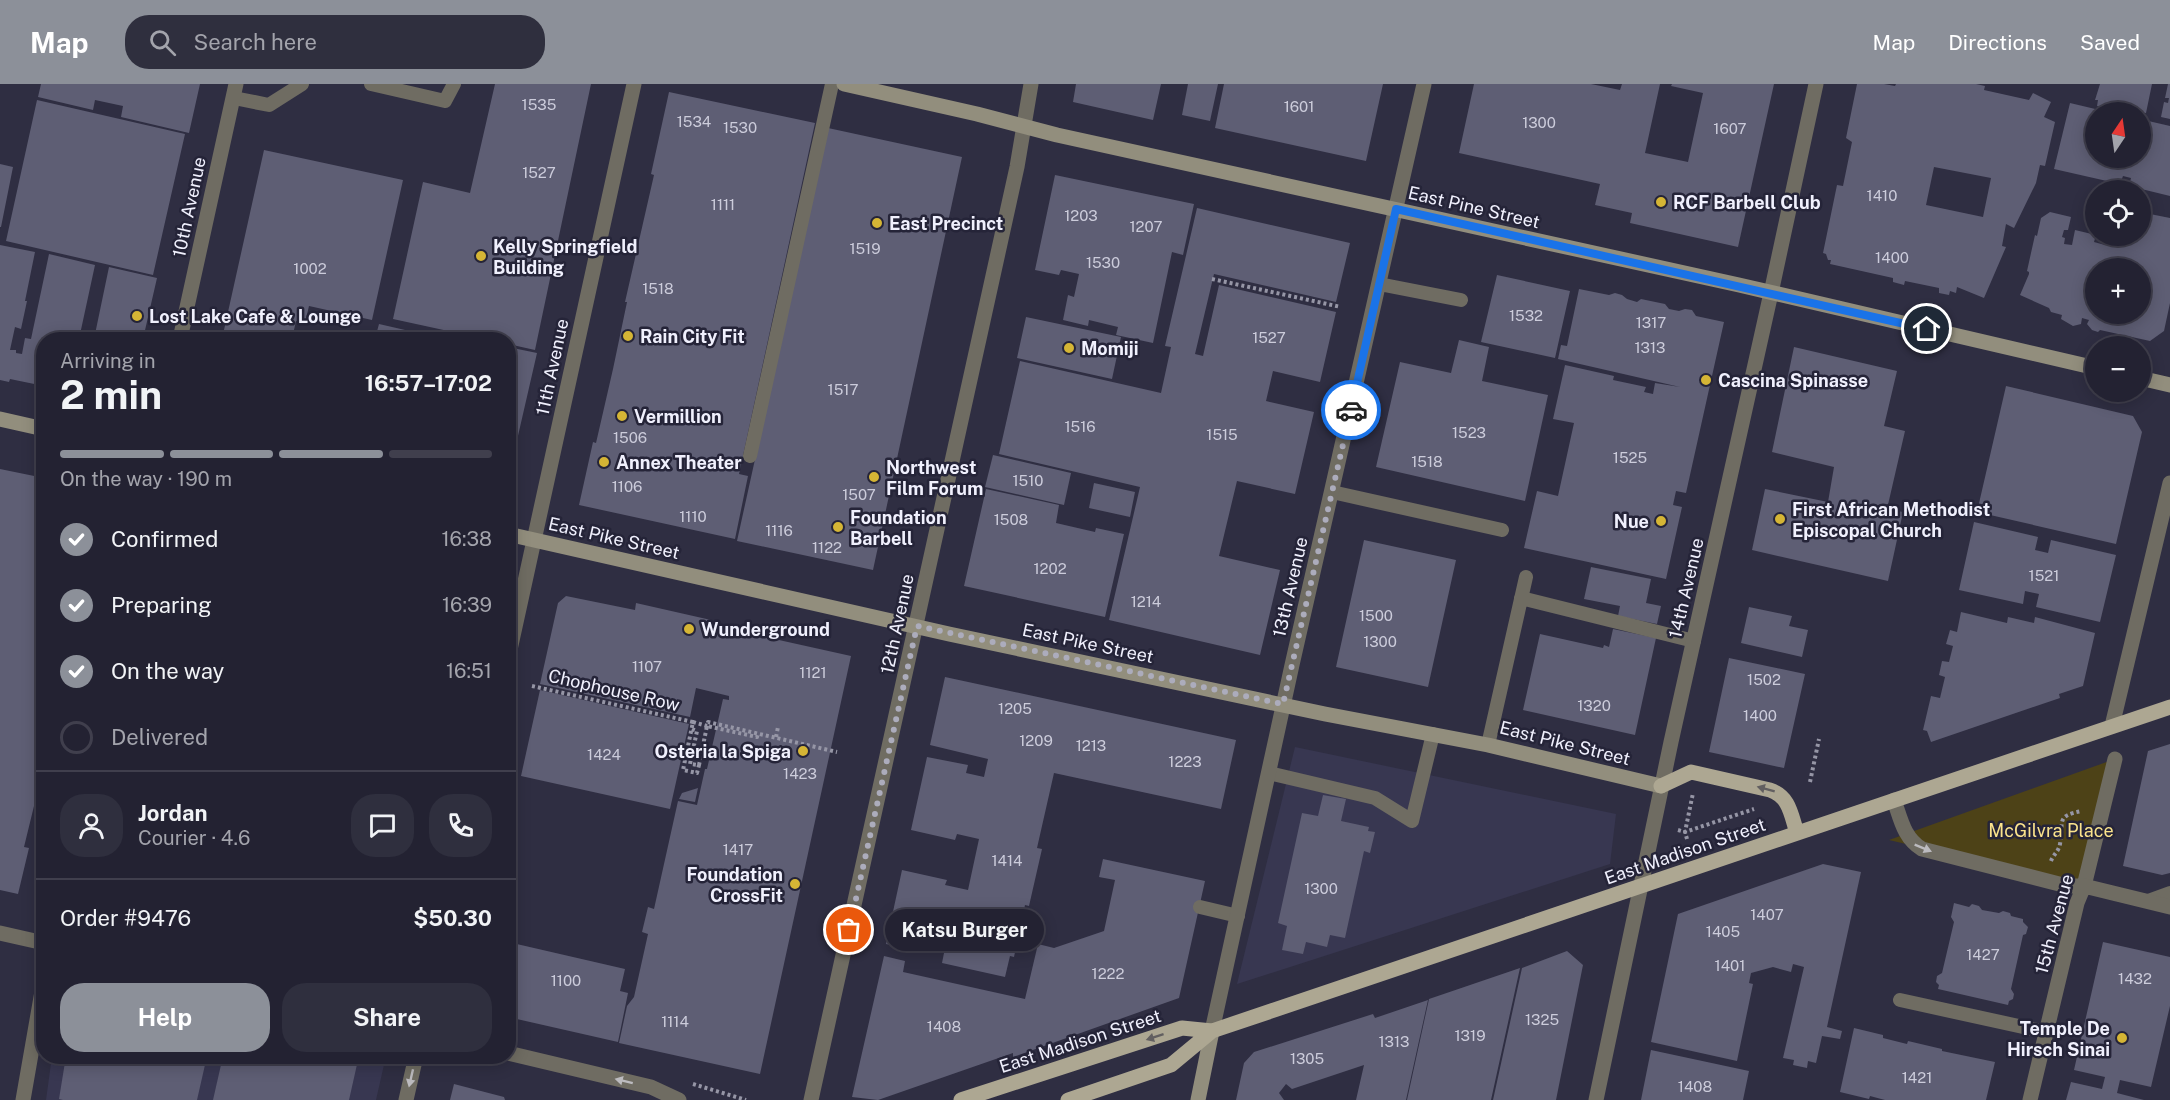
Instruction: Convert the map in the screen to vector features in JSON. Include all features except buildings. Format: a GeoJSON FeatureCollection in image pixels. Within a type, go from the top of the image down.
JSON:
{"type":"FeatureCollection","features":[{"type":"Feature","properties":{"kind":"main road","name":"East Pine Street"},"geometry":{"type":"LineString","coordinates":[[844,84],[977,114],[1023,127],[1771,293],[2085,365]]}},
{"type":"Feature","properties":{"kind":"main road"},"geometry":{"type":"LineString","coordinates":[[2151,381],[2170,385]]}},
{"type":"Feature","properties":{"kind":"main road"},"geometry":{"type":"LineString","coordinates":[[0,419],[36,427]]}},
{"type":"Feature","properties":{"kind":"main road","name":"East Pike Street"},"geometry":{"type":"LineString","coordinates":[[516,536],[917,626],[1488,745],[1661,786]]}},
{"type":"Feature","properties":{"kind":"main road","name":"East Madison Street"},"geometry":{"type":"LineString","coordinates":[[1068,1100],[1171,1065],[1212,1031],[2170,707]]}},
{"type":"Feature","properties":{"kind":"main road"},"geometry":{"type":"LineString","coordinates":[[1661,786],[1691,772],[1780,793],[1786,801],[1797,833]]}},
{"type":"Feature","properties":{"kind":"main road","name":"East Madison Street"},"geometry":{"type":"LineString","coordinates":[[961,1100],[1182,1028],[1212,1031]]}},
{"type":"Feature","properties":{"kind":"main road","name":"13th Avenue"},"geometry":{"type":"LineString","coordinates":[[1198,1100],[1212,1031]]}},
{"type":"Feature","properties":{"kind":"street","name":"11th Avenue"},"geometry":{"type":"LineString","coordinates":[[516,624],[634,84]]}},
{"type":"Feature","properties":{"kind":"street","name":"12th Avenue"},"geometry":{"type":"LineString","coordinates":[[811,1100],[1017,167],[1031,84]]}},
{"type":"Feature","properties":{"kind":"street","name":"13th Avenue"},"geometry":{"type":"LineString","coordinates":[[1212,1031],[1283,704],[1424,84]]}},
{"type":"Feature","properties":{"kind":"street","name":"14th Avenue"},"geometry":{"type":"LineString","coordinates":[[1596,1100],[1661,786],[1816,84]]}},
{"type":"Feature","properties":{"kind":"street","name":"10th Avenue"},"geometry":{"type":"LineString","coordinates":[[182,332],[235,91]]}},
{"type":"Feature","properties":{"kind":"street"},"geometry":{"type":"LineString","coordinates":[[2112,726],[2170,483]]}},
{"type":"Feature","properties":{"kind":"street","name":"15th Avenue"},"geometry":{"type":"LineString","coordinates":[[2030,1100],[2077,903],[2085,886],[2115,759]]}},
{"type":"Feature","properties":{"kind":"street"},"geometry":{"type":"LineString","coordinates":[[1894,800],[1906,835],[1922,849],[2067,886],[2085,886],[2170,907]]}},
{"type":"Feature","properties":{"kind":"street"},"geometry":{"type":"LineString","coordinates":[[0,933],[36,941]]}},
{"type":"Feature","properties":{"kind":"street"},"geometry":{"type":"LineString","coordinates":[[23,1100],[36,1026]]}},
{"type":"Feature","properties":{"kind":"street"},"geometry":{"type":"LineString","coordinates":[[516,1055],[651,1087],[679,1100]]}},
{"type":"Feature","properties":{"kind":"street"},"geometry":{"type":"LineString","coordinates":[[406,1100],[414,1064]]}},
{"type":"Feature","properties":{"kind":"lane"},"geometry":{"type":"LineString","coordinates":[[235,91],[269,105],[302,84]]}},
{"type":"Feature","properties":{"kind":"lane"},"geometry":{"type":"LineString","coordinates":[[371,84],[445,101],[454,84]]}},
{"type":"Feature","properties":{"kind":"lane"},"geometry":{"type":"LineString","coordinates":[[750,456],[832,84]]}},
{"type":"Feature","properties":{"kind":"lane"},"geometry":{"type":"LineString","coordinates":[[1379,284],[1461,300]]}},
{"type":"Feature","properties":{"kind":"lane"},"geometry":{"type":"LineString","coordinates":[[1332,492],[1502,530]]}},
{"type":"Feature","properties":{"kind":"lane"},"geometry":{"type":"LineString","coordinates":[[1488,745],[1526,577]]}},
{"type":"Feature","properties":{"kind":"lane"},"geometry":{"type":"LineString","coordinates":[[1521,598],[1694,641]]}},
{"type":"Feature","properties":{"kind":"lane"},"geometry":{"type":"LineString","coordinates":[[1269,773],[1375,798],[1412,821],[1433,734]]}},
{"type":"Feature","properties":{"kind":"lane"},"geometry":{"type":"LineString","coordinates":[[2148,901],[2170,893]]}},
{"type":"Feature","properties":{"kind":"lane"},"geometry":{"type":"LineString","coordinates":[[1200,907],[1238,916]]}},
{"type":"Feature","properties":{"kind":"lane"},"geometry":{"type":"LineString","coordinates":[[1899,1000],[2046,1032]]}},
{"type":"Feature","properties":{"kind":"path"},"geometry":{"type":"LineString","coordinates":[[1212,279],[1341,307]]}},
{"type":"Feature","properties":{"kind":"path","name":"Chophouse Row"},"geometry":{"type":"LineString","coordinates":[[532,686],[757,737],[758,733],[837,752]]}},
{"type":"Feature","properties":{"kind":"path"},"geometry":{"type":"LineString","coordinates":[[691,722],[692,729],[683,770],[697,773],[707,726]]}},
{"type":"Feature","properties":{"kind":"path"},"geometry":{"type":"LineString","coordinates":[[776,737],[778,727]]}},
{"type":"Feature","properties":{"kind":"path"},"geometry":{"type":"LineString","coordinates":[[692,729],[697,731],[690,764],[699,765]]}},
{"type":"Feature","properties":{"kind":"path"},"geometry":{"type":"LineString","coordinates":[[1810,782],[1818,739]]}},
{"type":"Feature","properties":{"kind":"path"},"geometry":{"type":"LineString","coordinates":[[1687,839],[1685,832],[1694,791]]}},
{"type":"Feature","properties":{"kind":"path"},"geometry":{"type":"LineString","coordinates":[[1678,830],[1685,832],[1762,806]]}},
{"type":"Feature","properties":{"kind":"path"},"geometry":{"type":"LineString","coordinates":[[2054,871],[2051,860],[2060,846],[2063,817],[2086,810]]}},
{"type":"Feature","properties":{"kind":"path"},"geometry":{"type":"LineString","coordinates":[[688,1083],[746,1100]]}},
{"type":"Feature","properties":{"kind":"shaded area"},"geometry":{"type":"Polygon","coordinates":[[[1295,747],[1616,814],[1610,864],[1237,984],[1295,747]]]}},
{"type":"Feature","properties":{"kind":"shaded area"},"geometry":{"type":"Polygon","coordinates":[[[51,1064],[384,1064],[376,1100],[46,1100],[51,1064]]]}},
{"type":"Feature","properties":{"kind":"green space","name":"McGilvra Place"},"geometry":{"type":"Polygon","coordinates":[[[2115,759],[2084,886],[1889,840],[2115,759]]]}},
{"type":"Feature","properties":{"kind":"way so far"},"geometry":{"type":"LineString","coordinates":[[849,930],[917,626],[1283,704],[1351,410]]}},
{"type":"Feature","properties":{"kind":"place","name":"RCF Barbell Club"},"geometry":{"type":"Point","coordinates":[1661,202]}},
{"type":"Feature","properties":{"kind":"place","name":"East Precinct"},"geometry":{"type":"Point","coordinates":[877,223]}},
{"type":"Feature","properties":{"kind":"place","name":"Kelly Springfield Building"},"geometry":{"type":"Point","coordinates":[481,256]}},
{"type":"Feature","properties":{"kind":"place","name":"Lost Lake Cafe & Lounge"},"geometry":{"type":"Point","coordinates":[137,316]}},
{"type":"Feature","properties":{"kind":"place","name":"Rain City Fit"},"geometry":{"type":"Point","coordinates":[628,336]}},
{"type":"Feature","properties":{"kind":"place","name":"Momiji"},"geometry":{"type":"Point","coordinates":[1069,348]}},
{"type":"Feature","properties":{"kind":"place","name":"Cascina Spinasse"},"geometry":{"type":"Point","coordinates":[1706,380]}},
{"type":"Feature","properties":{"kind":"place","name":"Vermillion"},"geometry":{"type":"Point","coordinates":[622,416]}},
{"type":"Feature","properties":{"kind":"place","name":"Annex Theater"},"geometry":{"type":"Point","coordinates":[604,462]}},
{"type":"Feature","properties":{"kind":"place","name":"Northwest Film Forum"},"geometry":{"type":"Point","coordinates":[874,477]}},
{"type":"Feature","properties":{"kind":"place","name":"First African Methodist Episcopal Church"},"geometry":{"type":"Point","coordinates":[1780,519]}},
{"type":"Feature","properties":{"kind":"place","name":"Nue"},"geometry":{"type":"Point","coordinates":[1661,521]}},
{"type":"Feature","properties":{"kind":"place","name":"Foundation Barbell"},"geometry":{"type":"Point","coordinates":[838,527]}},
{"type":"Feature","properties":{"kind":"place","name":"Wunderground"},"geometry":{"type":"Point","coordinates":[689,629]}},
{"type":"Feature","properties":{"kind":"place","name":"Osteria la Spiga"},"geometry":{"type":"Point","coordinates":[803,751]}},
{"type":"Feature","properties":{"kind":"place","name":"Foundation CrossFit"},"geometry":{"type":"Point","coordinates":[795,884]}},
{"type":"Feature","properties":{"kind":"place","name":"Katsu Burger"},"geometry":{"type":"Point","coordinates":[849,930]}},
{"type":"Feature","properties":{"kind":"place","name":"Temple De Hirsch Sinai"},"geometry":{"type":"Point","coordinates":[2122,1038]}},
{"type":"Feature","properties":{"kind":"route"},"geometry":{"type":"LineString","coordinates":[[1351,410],[1396,209],[1927,329]]}}]}
